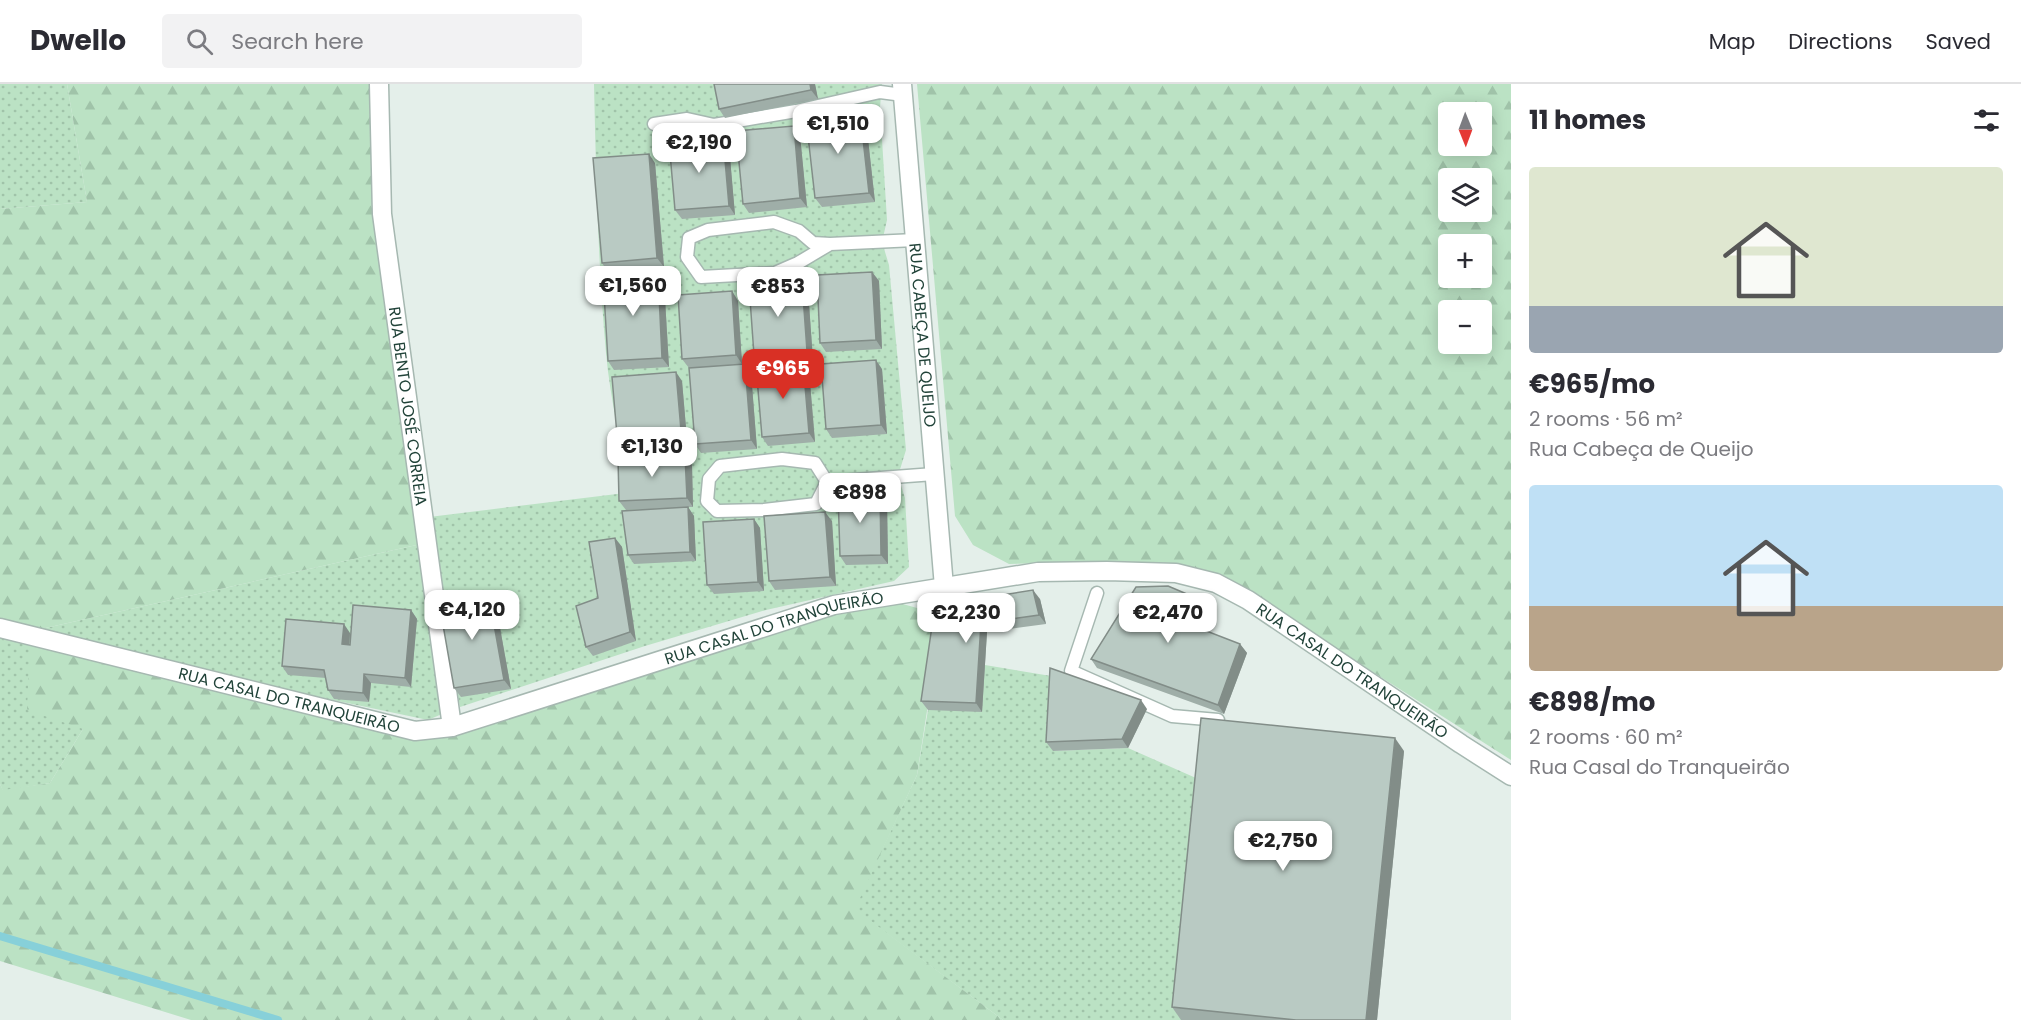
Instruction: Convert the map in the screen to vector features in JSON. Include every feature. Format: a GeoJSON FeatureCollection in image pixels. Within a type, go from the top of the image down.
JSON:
{"type":"FeatureCollection","features":[{"type":"Feature","properties":{"kind":"street","name":"RUA BENTO JOSÉ CORREIA"},"geometry":{"type":"LineString","coordinates":[[380,84],[382,214],[452,728]]}},
{"type":"Feature","properties":{"kind":"street","name":"RUA CABEÇA DE QUEIJO"},"geometry":{"type":"LineString","coordinates":[[903,90],[944,587]]}},
{"type":"Feature","properties":{"kind":"street","name":"RUA CASAL DO TRANQUEIRÃO"},"geometry":{"type":"LineString","coordinates":[[0,628],[415,731],[452,728],[834,605],[1038,572],[1176,573],[1215,583],[1248,600],[1511,776]]}},
{"type":"Feature","properties":{"kind":"lane"},"geometry":{"type":"LineString","coordinates":[[654,124],[687,119],[714,125],[796,111],[880,92],[903,90]]}},
{"type":"Feature","properties":{"kind":"lane"},"geometry":{"type":"LineString","coordinates":[[830,244],[798,263],[775,273],[701,277],[687,257],[689,238],[708,230],[774,222],[799,231],[813,243],[915,240]]}},
{"type":"Feature","properties":{"kind":"lane"},"geometry":{"type":"LineString","coordinates":[[782,459],[815,463],[827,482],[816,504],[764,510],[717,511],[707,501],[709,479],[720,466],[782,459]]}},
{"type":"Feature","properties":{"kind":"lane"},"geometry":{"type":"LineString","coordinates":[[827,482],[934,474]]}},
{"type":"Feature","properties":{"kind":"lane"},"geometry":{"type":"LineString","coordinates":[[1097,593],[1071,671],[1172,716],[1233,722]]}},
{"type":"Feature","properties":{"kind":"green space"},"geometry":{"type":"Polygon","coordinates":[[[0,84],[67,84],[87,202],[0,209],[0,84]]]}},
{"type":"Feature","properties":{"kind":"green space"},"geometry":{"type":"Polygon","coordinates":[[[67,84],[374,84],[421,544],[32,631],[0,620],[0,209],[87,202],[67,84]]]}},
{"type":"Feature","properties":{"kind":"green space"},"geometry":{"type":"Polygon","coordinates":[[[594,84],[882,84],[880,107],[887,220],[882,242],[889,265],[906,450],[898,476],[905,498],[909,567],[894,581],[766,610],[645,646],[460,707],[429,517],[625,493],[603,320],[594,84]]]}},
{"type":"Feature","properties":{"kind":"green space"},"geometry":{"type":"Polygon","coordinates":[[[917,84],[1511,84],[1511,760],[1227,579],[1174,565],[1106,562],[1009,564],[973,545],[955,516],[917,84]]]}},
{"type":"Feature","properties":{"kind":"green space"},"geometry":{"type":"Polygon","coordinates":[[[421,544],[442,714],[428,720],[276,688],[32,631],[421,544]]]}},
{"type":"Feature","properties":{"kind":"green space"},"geometry":{"type":"Polygon","coordinates":[[[892,601],[942,615],[917,775],[855,909],[1003,1020],[191,1020],[0,961],[0,784],[3,790],[50,783],[83,729],[27,710],[30,642],[414,738],[833,610],[892,601]]]}},
{"type":"Feature","properties":{"kind":"green space"},"geometry":{"type":"Polygon","coordinates":[[[0,636],[30,642],[83,729],[50,783],[3,791],[0,784],[0,636]]]}},
{"type":"Feature","properties":{"kind":"green space"},"geometry":{"type":"Polygon","coordinates":[[[985,665],[1057,677],[1053,751],[1128,748],[1205,782],[1181,1020],[1003,1020],[854,909],[917,775],[928,710],[985,665]]]}},
{"type":"Feature","properties":{"kind":"building"},"geometry":{"type":"Polygon","coordinates":[[[714,84],[810,84],[811,90],[719,109],[714,84]]]}},
{"type":"Feature","properties":{"kind":"building"},"geometry":{"type":"Polygon","coordinates":[[[860,112],[869,193],[815,198],[806,118],[860,112]]]}},
{"type":"Feature","properties":{"kind":"building"},"geometry":{"type":"Polygon","coordinates":[[[794,126],[800,198],[743,204],[736,131],[794,126]]]}},
{"type":"Feature","properties":{"kind":"building"},"geometry":{"type":"Polygon","coordinates":[[[723,137],[729,206],[675,210],[669,142],[723,137]]]}},
{"type":"Feature","properties":{"kind":"building"},"geometry":{"type":"Polygon","coordinates":[[[649,154],[657,258],[602,263],[593,158],[649,154]]]}},
{"type":"Feature","properties":{"kind":"building"},"geometry":{"type":"Polygon","coordinates":[[[872,272],[876,340],[820,343],[817,275],[872,272]]]}},
{"type":"Feature","properties":{"kind":"building"},"geometry":{"type":"Polygon","coordinates":[[[658,273],[662,358],[608,361],[603,276],[658,273]]]}},
{"type":"Feature","properties":{"kind":"building"},"geometry":{"type":"Polygon","coordinates":[[[802,281],[807,351],[754,355],[749,285],[802,281]]]}},
{"type":"Feature","properties":{"kind":"building"},"geometry":{"type":"Polygon","coordinates":[[[732,291],[736,355],[682,359],[678,295],[732,291]]]}},
{"type":"Feature","properties":{"kind":"building"},"geometry":{"type":"Polygon","coordinates":[[[876,360],[881,425],[826,429],[821,364],[876,360]]]}},
{"type":"Feature","properties":{"kind":"building"},"geometry":{"type":"Polygon","coordinates":[[[803,362],[809,433],[762,437],[756,366],[803,362]]]}},
{"type":"Feature","properties":{"kind":"building"},"geometry":{"type":"Polygon","coordinates":[[[745,364],[751,440],[695,444],[689,368],[745,364]]]}},
{"type":"Feature","properties":{"kind":"building"},"geometry":{"type":"Polygon","coordinates":[[[676,372],[682,442],[618,447],[612,377],[676,372]]]}},
{"type":"Feature","properties":{"kind":"building"},"geometry":{"type":"Polygon","coordinates":[[[685,456],[687,498],[619,501],[618,458],[685,456]]]}},
{"type":"Feature","properties":{"kind":"building"},"geometry":{"type":"Polygon","coordinates":[[[880,492],[881,555],[840,556],[838,493],[880,492]]]}},
{"type":"Feature","properties":{"kind":"building"},"geometry":{"type":"Polygon","coordinates":[[[688,507],[690,552],[628,555],[622,511],[688,507]]]}},
{"type":"Feature","properties":{"kind":"building"},"geometry":{"type":"Polygon","coordinates":[[[825,512],[830,577],[769,581],[764,516],[825,512]]]}},
{"type":"Feature","properties":{"kind":"building"},"geometry":{"type":"Polygon","coordinates":[[[754,519],[758,582],[707,585],[703,522],[754,519]]]}},
{"type":"Feature","properties":{"kind":"building"},"geometry":{"type":"Polygon","coordinates":[[[615,538],[630,632],[586,647],[576,606],[598,598],[589,542],[615,538]]]}},
{"type":"Feature","properties":{"kind":"building"},"geometry":{"type":"Polygon","coordinates":[[[1168,586],[1194,597],[1196,627],[1240,644],[1218,705],[1091,659],[1136,587],[1168,586]]]}},
{"type":"Feature","properties":{"kind":"building"},"geometry":{"type":"Polygon","coordinates":[[[1033,590],[1039,615],[981,623],[976,703],[921,701],[935,606],[1033,590]]]}},
{"type":"Feature","properties":{"kind":"building"},"geometry":{"type":"Polygon","coordinates":[[[488,591],[504,680],[454,688],[443,625],[451,624],[446,598],[488,591]]]}},
{"type":"Feature","properties":{"kind":"building"},"geometry":{"type":"Polygon","coordinates":[[[353,605],[411,610],[405,678],[364,674],[363,693],[328,690],[324,670],[282,666],[286,619],[344,624],[342,644],[350,645],[353,605]]]}},
{"type":"Feature","properties":{"kind":"building"},"geometry":{"type":"Polygon","coordinates":[[[1050,668],[1141,700],[1122,739],[1046,742],[1050,668]]]}},
{"type":"Feature","properties":{"kind":"building"},"geometry":{"type":"Polygon","coordinates":[[[1201,718],[1395,738],[1366,1020],[1296,1020],[1172,1007],[1201,718]]]}},
{"type":"Feature","properties":{"kind":"waterway"},"geometry":{"type":"LineString","coordinates":[[0,936],[278,1020]]}}]}
